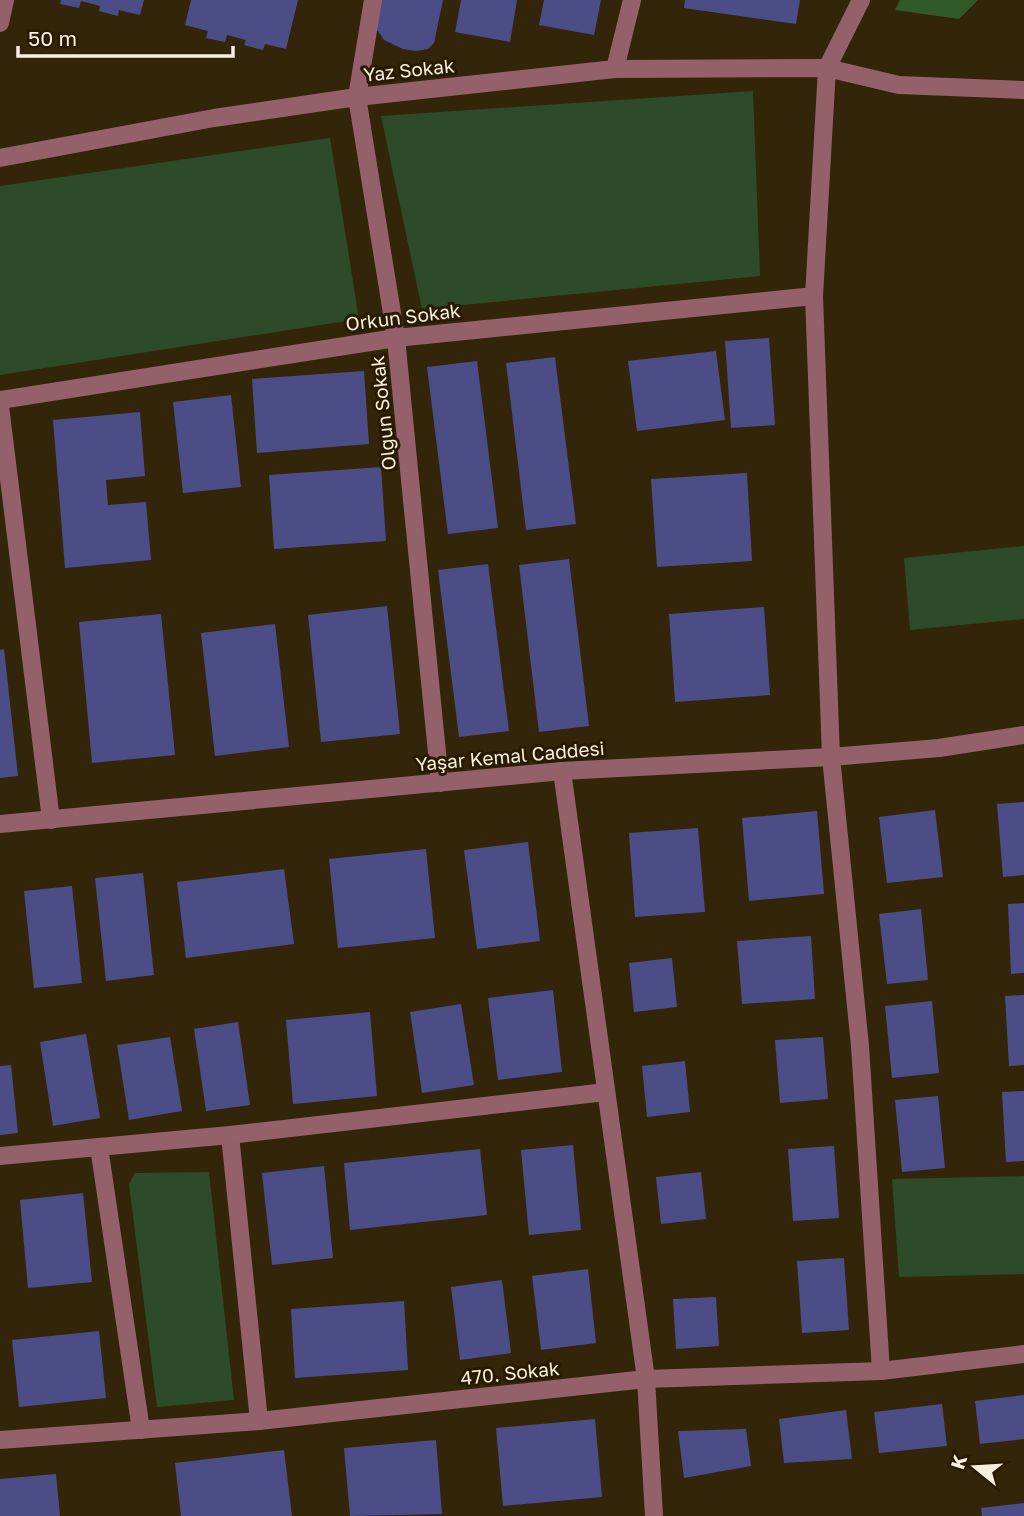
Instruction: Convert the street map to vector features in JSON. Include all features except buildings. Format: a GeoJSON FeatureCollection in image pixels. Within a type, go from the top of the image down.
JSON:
{"type":"FeatureCollection","features":[{"type":"Feature","properties":{"kind":"street"},"geometry":{"type":"LineString","coordinates":[[0,23],[5,0]]}},
{"type":"Feature","properties":{"kind":"street","name":"Olgun Sokak"},"geometry":{"type":"LineString","coordinates":[[373,0],[357,97],[396,338],[440,783]]}},
{"type":"Feature","properties":{"kind":"street"},"geometry":{"type":"LineString","coordinates":[[615,69],[632,0]]}},
{"type":"Feature","properties":{"kind":"street"},"geometry":{"type":"LineString","coordinates":[[861,0],[827,68],[814,296],[831,757],[860,1046],[881,1371]]}},
{"type":"Feature","properties":{"kind":"street","name":"Yaz Sokak"},"geometry":{"type":"LineString","coordinates":[[0,158],[214,118],[357,97],[615,69],[827,68],[899,85],[1024,90]]}},
{"type":"Feature","properties":{"kind":"street","name":"Orkun Sokak"},"geometry":{"type":"LineString","coordinates":[[0,400],[396,338],[814,296]]}},
{"type":"Feature","properties":{"kind":"street"},"geometry":{"type":"LineString","coordinates":[[0,407],[51,820]]}},
{"type":"Feature","properties":{"kind":"street","name":"Yaşar Kemal Caddesi"},"geometry":{"type":"LineString","coordinates":[[0,824],[562,771],[831,757],[939,748],[1024,734]]}},
{"type":"Feature","properties":{"kind":"street"},"geometry":{"type":"LineString","coordinates":[[562,771],[646,1379],[654,1516]]}},
{"type":"Feature","properties":{"kind":"street"},"geometry":{"type":"LineString","coordinates":[[0,1156],[230,1135],[606,1092]]}},
{"type":"Feature","properties":{"kind":"street"},"geometry":{"type":"LineString","coordinates":[[230,1135],[259,1421]]}},
{"type":"Feature","properties":{"kind":"street"},"geometry":{"type":"LineString","coordinates":[[99,1147],[141,1430]]}},
{"type":"Feature","properties":{"kind":"street","name":"470. Sokak"},"geometry":{"type":"LineString","coordinates":[[0,1440],[259,1421],[646,1379],[881,1371],[1024,1354]]}},
{"type":"Feature","properties":{"kind":"green space"},"geometry":{"type":"Polygon","coordinates":[[[900,0],[978,0],[959,19],[895,10],[900,0]]]}},
{"type":"Feature","properties":{"kind":"green space"},"geometry":{"type":"Polygon","coordinates":[[[753,91],[760,276],[422,309],[381,116],[753,91]]]}},
{"type":"Feature","properties":{"kind":"green space"},"geometry":{"type":"Polygon","coordinates":[[[330,138],[359,319],[0,375],[0,186],[330,138]]]}},
{"type":"Feature","properties":{"kind":"green space"},"geometry":{"type":"Polygon","coordinates":[[[1024,546],[1024,619],[910,630],[904,558],[1024,546]]]}},
{"type":"Feature","properties":{"kind":"green space"},"geometry":{"type":"Polygon","coordinates":[[[209,1172],[234,1400],[157,1407],[129,1184],[135,1173],[209,1172]]]}},
{"type":"Feature","properties":{"kind":"green space"},"geometry":{"type":"Polygon","coordinates":[[[1024,1176],[1024,1274],[899,1277],[892,1179],[1024,1176]]]}}]}
